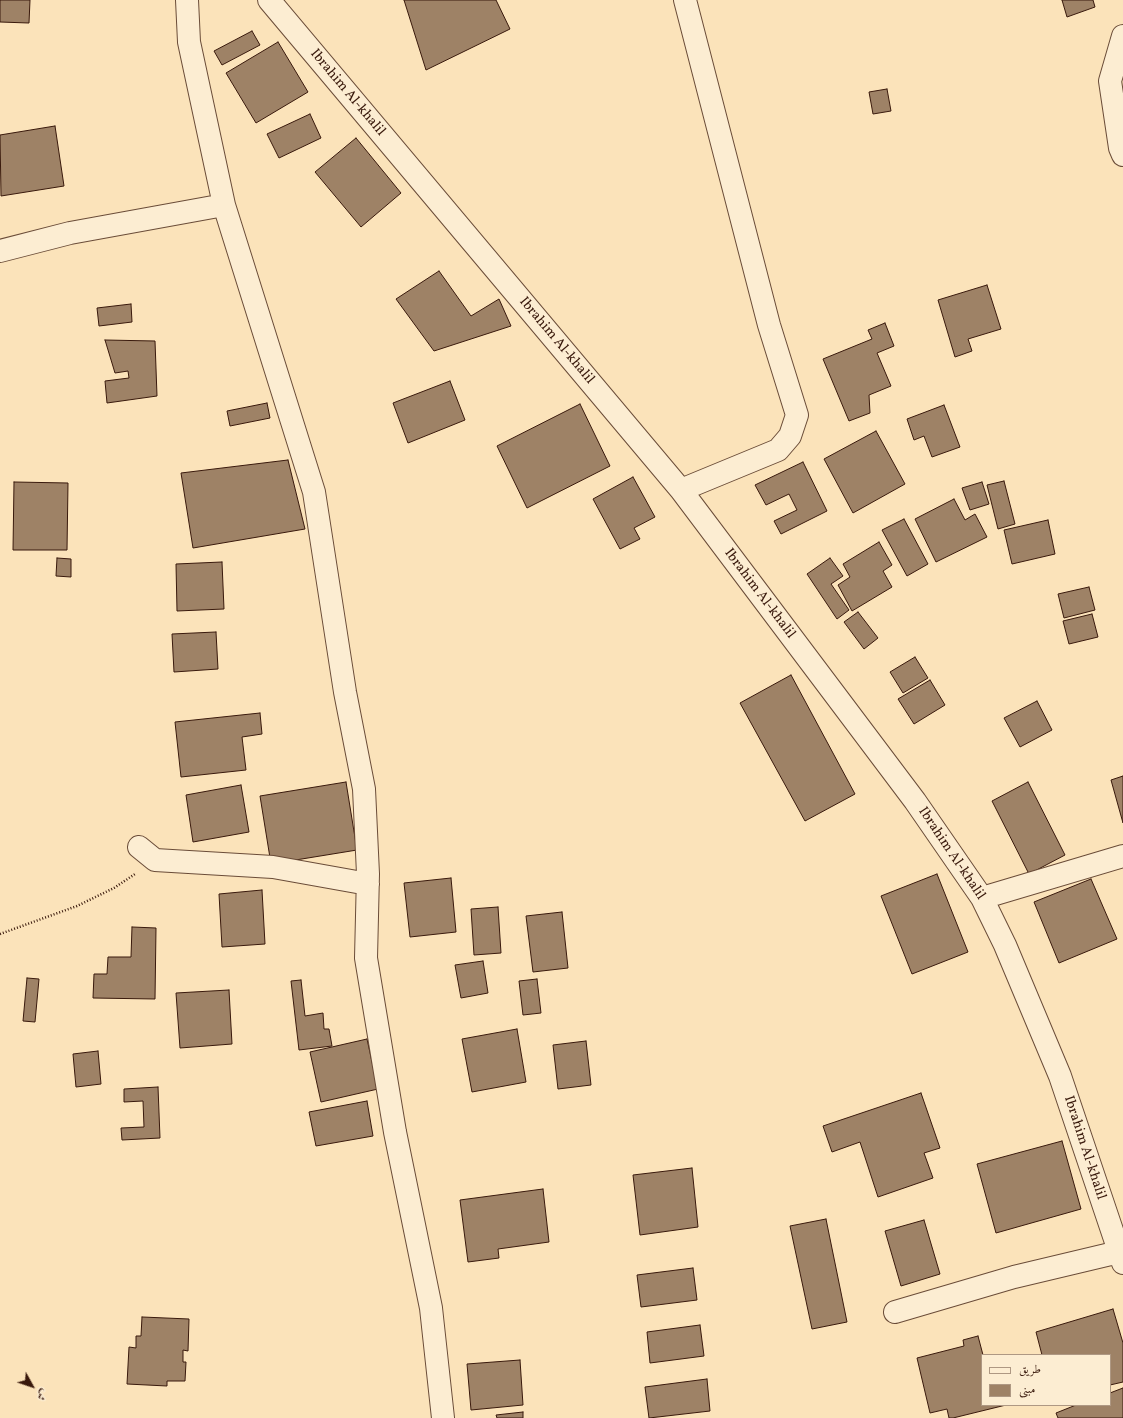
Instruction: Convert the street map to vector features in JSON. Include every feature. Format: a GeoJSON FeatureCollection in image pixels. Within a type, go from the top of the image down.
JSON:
{"type":"FeatureCollection","features":[{"type":"Feature","properties":{"kind":"street"},"geometry":{"type":"LineString","coordinates":[[187,0],[189,42],[224,206],[314,492],[345,692],[364,789],[368,884],[366,958],[395,1132],[431,1308],[443,1418]]}},
{"type":"Feature","properties":{"kind":"street","name":"Ibrahim Al-khalil"},"geometry":{"type":"LineString","coordinates":[[269,0],[681,490],[915,801],[982,898],[1005,944],[1060,1076],[1121,1258]]}},
{"type":"Feature","properties":{"kind":"street"},"geometry":{"type":"LineString","coordinates":[[681,490],[778,450],[790,436],[797,415],[769,325],[685,0]]}},
{"type":"Feature","properties":{"kind":"street"},"geometry":{"type":"LineString","coordinates":[[1123,36],[1110,81],[1120,148],[1123,155]]}},
{"type":"Feature","properties":{"kind":"street"},"geometry":{"type":"LineString","coordinates":[[0,251],[70,233],[224,206]]}},
{"type":"Feature","properties":{"kind":"street"},"geometry":{"type":"LineString","coordinates":[[147,853],[273,867],[368,884]]}},
{"type":"Feature","properties":{"kind":"street"},"geometry":{"type":"LineString","coordinates":[[982,898],[1123,856]]}},
{"type":"Feature","properties":{"kind":"street"},"geometry":{"type":"LineString","coordinates":[[895,1312],[1014,1277],[1121,1258]]}},
{"type":"Feature","properties":{"kind":"path"},"geometry":{"type":"LineString","coordinates":[[0,934],[77,906],[114,888],[147,853]]}},
{"type":"Feature","properties":{"kind":"building"},"geometry":{"type":"Polygon","coordinates":[[[0,0],[30,0],[29,23],[0,22],[0,0]]]}},
{"type":"Feature","properties":{"kind":"building"},"geometry":{"type":"Polygon","coordinates":[[[404,0],[496,0],[510,29],[426,70],[404,0]]]}},
{"type":"Feature","properties":{"kind":"building"},"geometry":{"type":"Polygon","coordinates":[[[1062,0],[1093,0],[1095,7],[1067,17],[1062,0]]]}},
{"type":"Feature","properties":{"kind":"building"},"geometry":{"type":"Polygon","coordinates":[[[252,31],[260,45],[222,65],[214,51],[252,31]]]}},
{"type":"Feature","properties":{"kind":"building"},"geometry":{"type":"Polygon","coordinates":[[[278,42],[308,92],[256,123],[226,73],[278,42]]]}},
{"type":"Feature","properties":{"kind":"building"},"geometry":{"type":"Polygon","coordinates":[[[887,89],[891,111],[873,114],[869,92],[887,89]]]}},
{"type":"Feature","properties":{"kind":"building"},"geometry":{"type":"Polygon","coordinates":[[[310,114],[321,138],[279,158],[267,134],[310,114]]]}},
{"type":"Feature","properties":{"kind":"building"},"geometry":{"type":"Polygon","coordinates":[[[55,126],[64,186],[1,196],[0,135],[55,126]]]}},
{"type":"Feature","properties":{"kind":"building"},"geometry":{"type":"Polygon","coordinates":[[[356,138],[401,193],[361,227],[315,172],[356,138]]]}},
{"type":"Feature","properties":{"kind":"building"},"geometry":{"type":"Polygon","coordinates":[[[439,271],[471,316],[499,299],[511,326],[434,351],[396,299],[439,271]]]}},
{"type":"Feature","properties":{"kind":"building"},"geometry":{"type":"Polygon","coordinates":[[[987,285],[1001,329],[968,339],[972,351],[955,357],[938,300],[987,285]]]}},
{"type":"Feature","properties":{"kind":"building"},"geometry":{"type":"Polygon","coordinates":[[[131,304],[132,322],[99,326],[97,308],[131,304]]]}},
{"type":"Feature","properties":{"kind":"building"},"geometry":{"type":"Polygon","coordinates":[[[885,323],[894,346],[877,353],[891,386],[869,395],[870,413],[849,421],[823,359],[872,339],[868,330],[885,323]]]}},
{"type":"Feature","properties":{"kind":"building"},"geometry":{"type":"Polygon","coordinates":[[[105,340],[155,341],[157,396],[107,403],[105,381],[129,378],[128,371],[115,373],[105,340]]]}},
{"type":"Feature","properties":{"kind":"building"},"geometry":{"type":"Polygon","coordinates":[[[450,381],[465,420],[408,443],[393,403],[450,381]]]}},
{"type":"Feature","properties":{"kind":"building"},"geometry":{"type":"Polygon","coordinates":[[[267,403],[270,418],[230,426],[227,411],[267,403]]]}},
{"type":"Feature","properties":{"kind":"building"},"geometry":{"type":"Polygon","coordinates":[[[580,404],[610,466],[527,508],[497,446],[580,404]]]}},
{"type":"Feature","properties":{"kind":"building"},"geometry":{"type":"Polygon","coordinates":[[[944,405],[960,447],[932,457],[924,436],[914,440],[907,419],[944,405]]]}},
{"type":"Feature","properties":{"kind":"building"},"geometry":{"type":"Polygon","coordinates":[[[876,431],[905,484],[853,513],[824,459],[876,431]]]}},
{"type":"Feature","properties":{"kind":"building"},"geometry":{"type":"Polygon","coordinates":[[[288,460],[305,529],[193,548],[181,473],[288,460]]]}},
{"type":"Feature","properties":{"kind":"building"},"geometry":{"type":"Polygon","coordinates":[[[803,462],[827,511],[781,534],[774,521],[797,510],[789,494],[766,505],[755,485],[803,462]]]}},
{"type":"Feature","properties":{"kind":"building"},"geometry":{"type":"Polygon","coordinates":[[[633,477],[655,517],[634,528],[640,539],[620,549],[593,499],[633,477]]]}},
{"type":"Feature","properties":{"kind":"building"},"geometry":{"type":"Polygon","coordinates":[[[1004,481],[1015,524],[998,529],[987,485],[1004,481]]]}},
{"type":"Feature","properties":{"kind":"building"},"geometry":{"type":"Polygon","coordinates":[[[14,482],[68,483],[67,550],[13,550],[14,482]]]}},
{"type":"Feature","properties":{"kind":"building"},"geometry":{"type":"Polygon","coordinates":[[[982,482],[989,504],[970,510],[962,488],[982,482]]]}},
{"type":"Feature","properties":{"kind":"building"},"geometry":{"type":"Polygon","coordinates":[[[954,499],[965,520],[975,514],[987,537],[936,562],[915,519],[954,499]]]}},
{"type":"Feature","properties":{"kind":"building"},"geometry":{"type":"Polygon","coordinates":[[[904,519],[928,564],[907,576],[882,530],[904,519]]]}},
{"type":"Feature","properties":{"kind":"building"},"geometry":{"type":"Polygon","coordinates":[[[1048,520],[1055,554],[1012,564],[1004,530],[1048,520]]]}},
{"type":"Feature","properties":{"kind":"building"},"geometry":{"type":"Polygon","coordinates":[[[879,542],[892,565],[883,571],[892,587],[852,611],[838,585],[850,577],[843,564],[879,542]]]}},
{"type":"Feature","properties":{"kind":"building"},"geometry":{"type":"Polygon","coordinates":[[[57,558],[71,559],[71,577],[56,576],[57,558]]]}},
{"type":"Feature","properties":{"kind":"building"},"geometry":{"type":"Polygon","coordinates":[[[830,558],[843,576],[831,584],[849,610],[837,619],[807,574],[830,558]]]}},
{"type":"Feature","properties":{"kind":"building"},"geometry":{"type":"Polygon","coordinates":[[[222,562],[224,609],[177,611],[176,564],[222,562]]]}},
{"type":"Feature","properties":{"kind":"building"},"geometry":{"type":"Polygon","coordinates":[[[1089,587],[1095,610],[1064,618],[1058,594],[1089,587]]]}},
{"type":"Feature","properties":{"kind":"building"},"geometry":{"type":"Polygon","coordinates":[[[858,612],[878,638],[864,649],[844,622],[858,612]]]}},
{"type":"Feature","properties":{"kind":"building"},"geometry":{"type":"Polygon","coordinates":[[[1092,614],[1098,637],[1069,644],[1063,621],[1092,614]]]}},
{"type":"Feature","properties":{"kind":"building"},"geometry":{"type":"Polygon","coordinates":[[[216,632],[218,669],[174,672],[172,634],[216,632]]]}},
{"type":"Feature","properties":{"kind":"building"},"geometry":{"type":"Polygon","coordinates":[[[915,657],[928,678],[903,693],[890,672],[915,657]]]}},
{"type":"Feature","properties":{"kind":"building"},"geometry":{"type":"Polygon","coordinates":[[[791,675],[855,794],[805,821],[740,703],[791,675]]]}},
{"type":"Feature","properties":{"kind":"building"},"geometry":{"type":"Polygon","coordinates":[[[930,680],[945,705],[914,724],[898,699],[930,680]]]}},
{"type":"Feature","properties":{"kind":"building"},"geometry":{"type":"Polygon","coordinates":[[[1037,701],[1052,730],[1020,747],[1004,718],[1037,701]]]}},
{"type":"Feature","properties":{"kind":"building"},"geometry":{"type":"Polygon","coordinates":[[[260,713],[262,734],[242,737],[246,770],[181,777],[175,722],[260,713]]]}},
{"type":"Feature","properties":{"kind":"building"},"geometry":{"type":"Polygon","coordinates":[[[1123,776],[1123,823],[1111,780],[1123,776]]]}},
{"type":"Feature","properties":{"kind":"building"},"geometry":{"type":"Polygon","coordinates":[[[346,782],[357,850],[271,864],[260,796],[346,782]]]}},
{"type":"Feature","properties":{"kind":"building"},"geometry":{"type":"Polygon","coordinates":[[[1028,782],[1065,855],[1029,874],[992,801],[1028,782]]]}},
{"type":"Feature","properties":{"kind":"building"},"geometry":{"type":"Polygon","coordinates":[[[241,785],[249,832],[193,842],[186,795],[241,785]]]}},
{"type":"Feature","properties":{"kind":"building"},"geometry":{"type":"Polygon","coordinates":[[[937,874],[968,952],[912,974],[881,896],[937,874]]]}},
{"type":"Feature","properties":{"kind":"building"},"geometry":{"type":"Polygon","coordinates":[[[451,878],[456,932],[410,937],[404,883],[451,878]]]}},
{"type":"Feature","properties":{"kind":"building"},"geometry":{"type":"Polygon","coordinates":[[[1091,879],[1117,939],[1059,963],[1034,902],[1091,879]]]}},
{"type":"Feature","properties":{"kind":"building"},"geometry":{"type":"Polygon","coordinates":[[[262,890],[265,944],[222,947],[219,894],[262,890]]]}},
{"type":"Feature","properties":{"kind":"building"},"geometry":{"type":"Polygon","coordinates":[[[498,907],[501,953],[474,955],[471,909],[498,907]]]}},
{"type":"Feature","properties":{"kind":"building"},"geometry":{"type":"Polygon","coordinates":[[[562,912],[568,968],[533,972],[526,916],[562,912]]]}},
{"type":"Feature","properties":{"kind":"building"},"geometry":{"type":"Polygon","coordinates":[[[132,927],[156,928],[155,999],[93,998],[94,974],[107,974],[108,957],[131,957],[132,927]]]}},
{"type":"Feature","properties":{"kind":"building"},"geometry":{"type":"Polygon","coordinates":[[[483,961],[488,993],[461,998],[455,965],[483,961]]]}},
{"type":"Feature","properties":{"kind":"building"},"geometry":{"type":"Polygon","coordinates":[[[27,978],[39,979],[35,1022],[23,1021],[27,978]]]}},
{"type":"Feature","properties":{"kind":"building"},"geometry":{"type":"Polygon","coordinates":[[[537,979],[541,1013],[523,1015],[519,981],[537,979]]]}},
{"type":"Feature","properties":{"kind":"building"},"geometry":{"type":"Polygon","coordinates":[[[301,980],[305,1016],[323,1013],[324,1029],[329,1029],[332,1046],[299,1050],[291,981],[301,980]]]}},
{"type":"Feature","properties":{"kind":"building"},"geometry":{"type":"Polygon","coordinates":[[[229,990],[232,1044],[180,1048],[176,993],[229,990]]]}},
{"type":"Feature","properties":{"kind":"building"},"geometry":{"type":"Polygon","coordinates":[[[517,1029],[526,1082],[472,1092],[462,1039],[517,1029]]]}},
{"type":"Feature","properties":{"kind":"building"},"geometry":{"type":"Polygon","coordinates":[[[367,1039],[378,1089],[321,1102],[310,1052],[367,1039]]]}},
{"type":"Feature","properties":{"kind":"building"},"geometry":{"type":"Polygon","coordinates":[[[586,1041],[591,1085],[558,1089],[553,1045],[586,1041]]]}},
{"type":"Feature","properties":{"kind":"building"},"geometry":{"type":"Polygon","coordinates":[[[98,1051],[101,1084],[76,1087],[73,1054],[98,1051]]]}},
{"type":"Feature","properties":{"kind":"building"},"geometry":{"type":"Polygon","coordinates":[[[158,1087],[160,1138],[122,1140],[121,1128],[144,1127],[143,1101],[124,1102],[124,1089],[158,1087]]]}},
{"type":"Feature","properties":{"kind":"building"},"geometry":{"type":"Polygon","coordinates":[[[921,1093],[940,1148],[924,1153],[933,1178],[878,1197],[860,1142],[832,1152],[823,1126],[921,1093]]]}},
{"type":"Feature","properties":{"kind":"building"},"geometry":{"type":"Polygon","coordinates":[[[367,1101],[373,1136],[316,1146],[309,1112],[367,1101]]]}},
{"type":"Feature","properties":{"kind":"building"},"geometry":{"type":"Polygon","coordinates":[[[1062,1141],[1081,1209],[996,1233],[977,1164],[1062,1141]]]}},
{"type":"Feature","properties":{"kind":"building"},"geometry":{"type":"Polygon","coordinates":[[[692,1168],[698,1227],[640,1235],[633,1175],[692,1168]]]}},
{"type":"Feature","properties":{"kind":"building"},"geometry":{"type":"Polygon","coordinates":[[[543,1189],[549,1242],[498,1249],[499,1258],[468,1262],[460,1200],[543,1189]]]}},
{"type":"Feature","properties":{"kind":"building"},"geometry":{"type":"Polygon","coordinates":[[[826,1219],[847,1322],[812,1329],[790,1226],[826,1219]]]}},
{"type":"Feature","properties":{"kind":"building"},"geometry":{"type":"Polygon","coordinates":[[[924,1220],[940,1274],[901,1286],[885,1231],[924,1220]]]}},
{"type":"Feature","properties":{"kind":"building"},"geometry":{"type":"Polygon","coordinates":[[[693,1268],[697,1300],[641,1307],[637,1275],[693,1268]]]}},
{"type":"Feature","properties":{"kind":"building"},"geometry":{"type":"Polygon","coordinates":[[[1113,1309],[1123,1343],[1123,1382],[1111,1385],[1111,1354],[1042,1354],[1036,1332],[1113,1309]]]}},
{"type":"Feature","properties":{"kind":"building"},"geometry":{"type":"Polygon","coordinates":[[[142,1317],[189,1319],[188,1351],[183,1350],[183,1362],[186,1362],[185,1381],[167,1381],[167,1386],[127,1384],[129,1347],[136,1348],[136,1336],[141,1336],[142,1317]]]}},
{"type":"Feature","properties":{"kind":"building"},"geometry":{"type":"Polygon","coordinates":[[[700,1325],[704,1356],[650,1363],[647,1332],[700,1325]]]}},
{"type":"Feature","properties":{"kind":"building"},"geometry":{"type":"Polygon","coordinates":[[[978,1336],[983,1354],[981,1354],[981,1406],[1002,1406],[953,1418],[949,1418],[947,1409],[930,1413],[917,1358],[964,1346],[963,1340],[978,1336]]]}},
{"type":"Feature","properties":{"kind":"building"},"geometry":{"type":"Polygon","coordinates":[[[520,1360],[523,1405],[471,1410],[467,1364],[520,1360]]]}},
{"type":"Feature","properties":{"kind":"building"},"geometry":{"type":"Polygon","coordinates":[[[707,1379],[710,1411],[649,1418],[645,1387],[707,1379]]]}},
{"type":"Feature","properties":{"kind":"building"},"geometry":{"type":"Polygon","coordinates":[[[1123,1388],[1123,1418],[1058,1418],[1056,1413],[1074,1406],[1111,1406],[1111,1393],[1123,1388]]]}},
{"type":"Feature","properties":{"kind":"building"},"geometry":{"type":"Polygon","coordinates":[[[523,1412],[523,1418],[497,1418],[496,1415],[523,1412]]]}}]}
